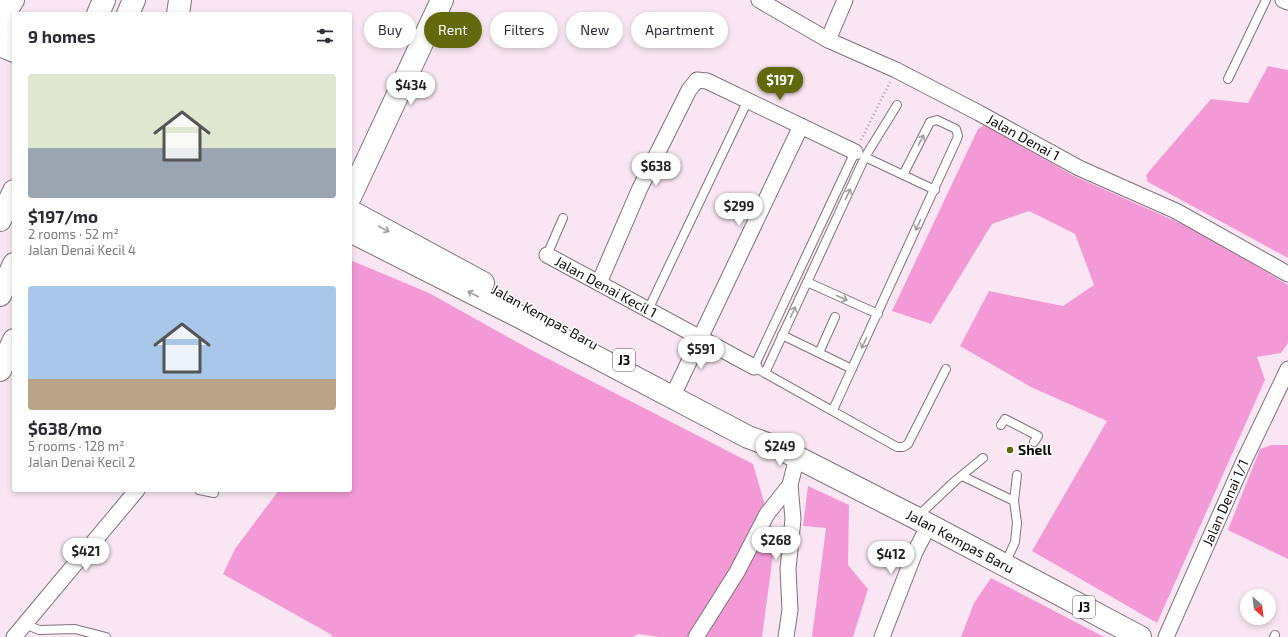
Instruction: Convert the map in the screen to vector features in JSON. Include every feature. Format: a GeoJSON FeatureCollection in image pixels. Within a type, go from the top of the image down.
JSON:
{"type":"FeatureCollection","features":[{"type":"Feature","properties":{"kind":"main road"},"geometry":{"type":"LineString","coordinates":[[12,0],[0,21],[12,28]]}},
{"type":"Feature","properties":{"kind":"main road"},"geometry":{"type":"LineString","coordinates":[[99,12],[104,0]]}},
{"type":"Feature","properties":{"kind":"main road"},"geometry":{"type":"LineString","coordinates":[[129,12],[134,0]]}},
{"type":"Feature","properties":{"kind":"main road"},"geometry":{"type":"LineString","coordinates":[[178,12],[180,0]]}},
{"type":"Feature","properties":{"kind":"main road"},"geometry":{"type":"LineString","coordinates":[[352,193],[442,0]]}},
{"type":"Feature","properties":{"kind":"main road"},"geometry":{"type":"LineString","coordinates":[[0,45],[12,50]]}},
{"type":"Feature","properties":{"kind":"main road"},"geometry":{"type":"LineString","coordinates":[[0,220],[12,195]]}},
{"type":"Feature","properties":{"kind":"main road","name":"Jalan Kempas Baru"},"geometry":{"type":"LineString","coordinates":[[352,212],[676,389],[753,428],[789,453]]}},
{"type":"Feature","properties":{"kind":"main road","name":"Jalan Kempas Baru"},"geometry":{"type":"LineString","coordinates":[[352,232],[525,320],[748,437],[789,453],[923,521],[1140,637]]}},
{"type":"Feature","properties":{"kind":"main road"},"geometry":{"type":"LineString","coordinates":[[0,295],[12,268]]}},
{"type":"Feature","properties":{"kind":"main road"},"geometry":{"type":"LineString","coordinates":[[0,370],[12,344]]}},
{"type":"Feature","properties":{"kind":"street","name":"Jalan Denai 1"},"geometry":{"type":"LineString","coordinates":[[759,0],[828,40],[896,70],[1001,124],[1079,168],[1176,210],[1288,274]]}},
{"type":"Feature","properties":{"kind":"street"},"geometry":{"type":"LineString","coordinates":[[828,40],[846,0]]}},
{"type":"Feature","properties":{"kind":"street"},"geometry":{"type":"LineString","coordinates":[[1283,0],[1288,2]]}},
{"type":"Feature","properties":{"kind":"street"},"geometry":{"type":"LineString","coordinates":[[599,283],[640,188],[689,90],[697,80],[707,81],[860,154]]}},
{"type":"Feature","properties":{"kind":"street"},"geometry":{"type":"LineString","coordinates":[[676,389],[801,126]]}},
{"type":"Feature","properties":{"kind":"street","name":"Jalan Denai Kecil 1"},"geometry":{"type":"LineString","coordinates":[[547,255],[759,370]]}},
{"type":"Feature","properties":{"kind":"street","name":"Jalan Denai 1/1"},"geometry":{"type":"LineString","coordinates":[[1166,637],[1243,462],[1288,370]]}},
{"type":"Feature","properties":{"kind":"street"},"geometry":{"type":"LineString","coordinates":[[786,637],[790,610],[788,569],[793,519],[789,453]]}},
{"type":"Feature","properties":{"kind":"street"},"geometry":{"type":"LineString","coordinates":[[696,637],[737,572],[767,514],[790,485]]}},
{"type":"Feature","properties":{"kind":"street"},"geometry":{"type":"LineString","coordinates":[[18,633],[135,492]]}},
{"type":"Feature","properties":{"kind":"street"},"geometry":{"type":"LineString","coordinates":[[882,637],[915,552],[923,521]]}},
{"type":"Feature","properties":{"kind":"lane"},"geometry":{"type":"LineString","coordinates":[[1228,79],[1266,0]]}},
{"type":"Feature","properties":{"kind":"lane"},"geometry":{"type":"LineString","coordinates":[[648,310],[748,100]]}},
{"type":"Feature","properties":{"kind":"lane"},"geometry":{"type":"LineString","coordinates":[[759,370],[860,154],[897,105]]}},
{"type":"Feature","properties":{"kind":"lane"},"geometry":{"type":"LineString","coordinates":[[833,410],[935,190],[958,136],[956,129],[937,120],[930,122],[903,175]]}},
{"type":"Feature","properties":{"kind":"lane"},"geometry":{"type":"LineString","coordinates":[[860,154],[935,190]]}},
{"type":"Feature","properties":{"kind":"lane"},"geometry":{"type":"LineString","coordinates":[[759,370],[782,335],[807,282],[860,154]]}},
{"type":"Feature","properties":{"kind":"lane"},"geometry":{"type":"LineString","coordinates":[[547,255],[563,218]]}},
{"type":"Feature","properties":{"kind":"lane"},"geometry":{"type":"LineString","coordinates":[[807,282],[878,314]]}},
{"type":"Feature","properties":{"kind":"lane"},"geometry":{"type":"LineString","coordinates":[[819,353],[835,317]]}},
{"type":"Feature","properties":{"kind":"lane"},"geometry":{"type":"LineString","coordinates":[[782,335],[852,369]]}},
{"type":"Feature","properties":{"kind":"lane","name":"Jalan Denai Kecil 1"},"geometry":{"type":"LineString","coordinates":[[759,370],[897,447],[903,447],[908,444],[946,369]]}},
{"type":"Feature","properties":{"kind":"lane"},"geometry":{"type":"LineString","coordinates":[[1001,425],[1005,419],[1038,436],[1034,442]]}},
{"type":"Feature","properties":{"kind":"lane"},"geometry":{"type":"LineString","coordinates":[[923,521],[962,476],[983,458]]}},
{"type":"Feature","properties":{"kind":"lane"},"geometry":{"type":"LineString","coordinates":[[1005,565],[1015,542],[1017,523],[1014,501],[1018,475]]}},
{"type":"Feature","properties":{"kind":"lane"},"geometry":{"type":"LineString","coordinates":[[962,476],[1014,501]]}},
{"type":"Feature","properties":{"kind":"lane"},"geometry":{"type":"LineString","coordinates":[[209,492],[214,493]]}},
{"type":"Feature","properties":{"kind":"lane"},"geometry":{"type":"LineString","coordinates":[[18,633],[39,630],[75,629],[106,637]]}},
{"type":"Feature","properties":{"kind":"path"},"geometry":{"type":"LineString","coordinates":[[860,154],[896,70]]}},
{"type":"Feature","properties":{"kind":"shaded area"},"geometry":{"type":"Polygon","coordinates":[[[1268,66],[1288,70],[1288,258],[1148,182],[1146,175],[1211,99],[1248,103],[1268,66]]]}},
{"type":"Feature","properties":{"kind":"shaded area"},"geometry":{"type":"Polygon","coordinates":[[[986,124],[1072,175],[1200,232],[1288,285],[1288,343],[1281,353],[1257,357],[1265,380],[1157,623],[1032,551],[1107,421],[1031,387],[960,346],[989,291],[1063,306],[1094,285],[1075,234],[1029,211],[992,224],[931,324],[892,311],[978,129],[986,124]]]}},
{"type":"Feature","properties":{"kind":"shaded area"},"geometry":{"type":"Polygon","coordinates":[[[352,261],[429,293],[533,351],[753,464],[775,540],[762,637],[660,637],[638,634],[633,637],[331,637],[332,635],[223,574],[235,549],[278,492],[352,492],[352,261]]]}},
{"type":"Feature","properties":{"kind":"shaded area"},"geometry":{"type":"Polygon","coordinates":[[[1271,445],[1288,445],[1288,559],[1228,530],[1260,449],[1271,445]]]}},
{"type":"Feature","properties":{"kind":"shaded area"},"geometry":{"type":"Polygon","coordinates":[[[808,486],[849,505],[848,565],[868,589],[853,637],[812,637],[826,528],[803,526],[808,486]]]}},
{"type":"Feature","properties":{"kind":"shaded area"},"geometry":{"type":"Polygon","coordinates":[[[991,578],[1104,637],[961,637],[974,603],[991,578]]]}},
{"type":"Feature","properties":{"kind":"place","name":"Shell"},"geometry":{"type":"Point","coordinates":[1010,450]}}]}
